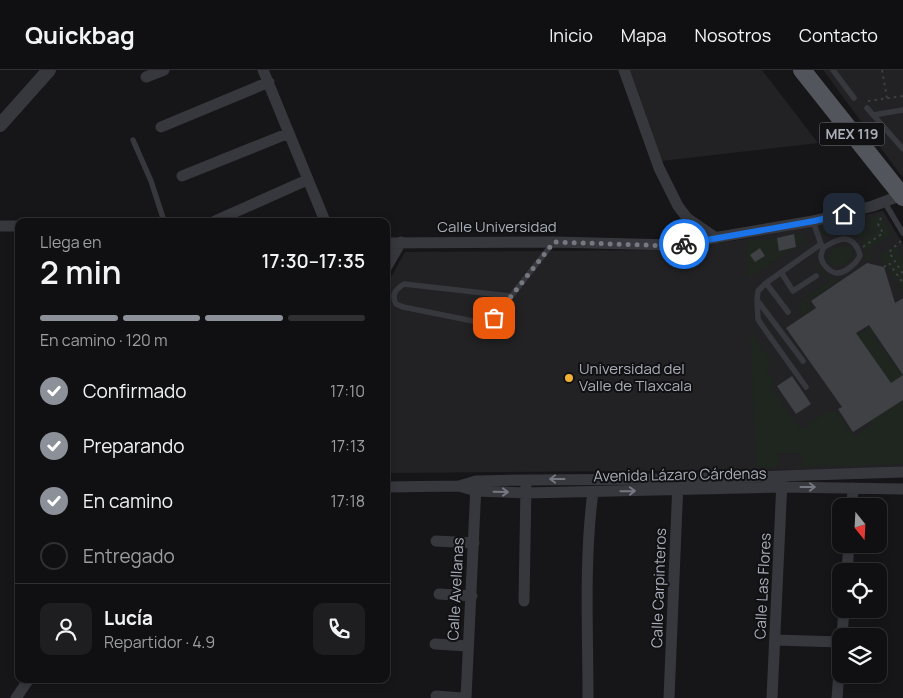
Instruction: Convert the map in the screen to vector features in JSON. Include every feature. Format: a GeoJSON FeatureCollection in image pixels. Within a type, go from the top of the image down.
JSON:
{"type":"FeatureCollection","features":[{"type":"Feature","properties":{"kind":"main road","name":"MEX 119"},"geometry":{"type":"LineString","coordinates":[[802,70],[898,189]]}},
{"type":"Feature","properties":{"kind":"street"},"geometry":{"type":"LineString","coordinates":[[0,125],[49,70]]}},
{"type":"Feature","properties":{"kind":"street"},"geometry":{"type":"LineString","coordinates":[[146,77],[164,70]]}},
{"type":"Feature","properties":{"kind":"street"},"geometry":{"type":"LineString","coordinates":[[263,70],[307,180],[325,218]]}},
{"type":"Feature","properties":{"kind":"street"},"geometry":{"type":"LineString","coordinates":[[624,70],[659,168],[678,206],[686,218],[716,238]]}},
{"type":"Feature","properties":{"kind":"street"},"geometry":{"type":"LineString","coordinates":[[162,127],[269,82]]}},
{"type":"Feature","properties":{"kind":"street"},"geometry":{"type":"LineString","coordinates":[[182,176],[289,133]]}},
{"type":"Feature","properties":{"kind":"street"},"geometry":{"type":"LineString","coordinates":[[222,218],[307,180]]}},
{"type":"Feature","properties":{"kind":"street","name":"Calle Universidad"},"geometry":{"type":"LineString","coordinates":[[390,243],[554,242],[672,246],[814,221],[885,203],[898,189]]}},
{"type":"Feature","properties":{"kind":"street"},"geometry":{"type":"LineString","coordinates":[[0,226],[15,226]]}},
{"type":"Feature","properties":{"kind":"street"},"geometry":{"type":"LineString","coordinates":[[390,261],[401,242]]}},
{"type":"Feature","properties":{"kind":"street","name":"Avenida Lázaro Cárdenas"},"geometry":{"type":"LineString","coordinates":[[476,486],[526,493],[593,492],[782,475],[903,472]]}},
{"type":"Feature","properties":{"kind":"street","name":"Calle Las Flores"},"geometry":{"type":"LineString","coordinates":[[772,698],[782,475]]}},
{"type":"Feature","properties":{"kind":"street"},"geometry":{"type":"LineString","coordinates":[[524,601],[527,480]]}},
{"type":"Feature","properties":{"kind":"street","name":"Avenida Lázaro Cárdenas"},"geometry":{"type":"LineString","coordinates":[[390,486],[476,486],[527,480],[903,489]]}},
{"type":"Feature","properties":{"kind":"street","name":"Calle Carpinteros"},"geometry":{"type":"LineString","coordinates":[[669,698],[678,484]]}},
{"type":"Feature","properties":{"kind":"street","name":"Calle Avellanas"},"geometry":{"type":"LineString","coordinates":[[464,698],[472,596],[476,486]]}},
{"type":"Feature","properties":{"kind":"street"},"geometry":{"type":"LineString","coordinates":[[852,498],[853,488]]}},
{"type":"Feature","properties":{"kind":"street"},"geometry":{"type":"LineString","coordinates":[[588,698],[590,516],[593,492]]}},
{"type":"Feature","properties":{"kind":"street"},"geometry":{"type":"LineString","coordinates":[[436,542],[474,543]]}},
{"type":"Feature","properties":{"kind":"street"},"geometry":{"type":"LineString","coordinates":[[439,594],[472,596]]}},
{"type":"Feature","properties":{"kind":"street"},"geometry":{"type":"LineString","coordinates":[[775,640],[832,642]]}},
{"type":"Feature","properties":{"kind":"street"},"geometry":{"type":"LineString","coordinates":[[435,644],[468,646]]}},
{"type":"Feature","properties":{"kind":"street"},"geometry":{"type":"LineString","coordinates":[[16,698],[26,683]]}},
{"type":"Feature","properties":{"kind":"street"},"geometry":{"type":"LineString","coordinates":[[838,698],[839,683]]}},
{"type":"Feature","properties":{"kind":"street"},"geometry":{"type":"LineString","coordinates":[[436,696],[464,698]]}},
{"type":"Feature","properties":{"kind":"lane"},"geometry":{"type":"LineString","coordinates":[[832,70],[854,98]]}},
{"type":"Feature","properties":{"kind":"lane"},"geometry":{"type":"LineString","coordinates":[[867,108],[900,142],[903,149]]}},
{"type":"Feature","properties":{"kind":"lane"},"geometry":{"type":"LineString","coordinates":[[873,115],[903,110]]}},
{"type":"Feature","properties":{"kind":"lane"},"geometry":{"type":"LineString","coordinates":[[133,140],[151,181],[163,218]]}},
{"type":"Feature","properties":{"kind":"lane"},"geometry":{"type":"LineString","coordinates":[[885,203],[903,233]]}},
{"type":"Feature","properties":{"kind":"lane"},"geometry":{"type":"LineString","coordinates":[[806,387],[758,319],[757,300],[758,291],[766,283],[822,246],[843,239],[850,240],[859,249],[858,261],[841,272],[836,273],[829,270],[821,256],[822,246],[814,221]]}},
{"type":"Feature","properties":{"kind":"lane"},"geometry":{"type":"LineString","coordinates":[[510,296],[404,284],[396,289],[394,295],[396,304],[402,307],[478,322],[487,322],[494,318],[554,242]]}},
{"type":"Feature","properties":{"kind":"lane"},"geometry":{"type":"LineString","coordinates":[[781,272],[793,291],[816,276]]}},
{"type":"Feature","properties":{"kind":"lane"},"geometry":{"type":"LineString","coordinates":[[766,283],[788,312]]}},
{"type":"Feature","properties":{"kind":"lane"},"geometry":{"type":"LineString","coordinates":[[757,300],[803,361]]}},
{"type":"Feature","properties":{"kind":"path"},"geometry":{"type":"LineString","coordinates":[[882,70],[887,98]]}},
{"type":"Feature","properties":{"kind":"path"},"geometry":{"type":"LineString","coordinates":[[867,101],[903,96]]}},
{"type":"Feature","properties":{"kind":"path"},"geometry":{"type":"LineString","coordinates":[[859,249],[883,233],[878,224],[881,218],[873,206]]}},
{"type":"Feature","properties":{"kind":"path"},"geometry":{"type":"LineString","coordinates":[[903,239],[889,252],[903,274]]}},
{"type":"Feature","properties":{"kind":"path"},"geometry":{"type":"LineString","coordinates":[[884,267],[889,263],[903,284]]}},
{"type":"Feature","properties":{"kind":"shaded area"},"geometry":{"type":"Polygon","coordinates":[[[628,70],[762,70],[818,143],[661,161],[628,70]]]}},
{"type":"Feature","properties":{"kind":"shaded area"},"geometry":{"type":"Polygon","coordinates":[[[823,70],[903,70],[903,178],[823,70]]]}},
{"type":"Feature","properties":{"kind":"shaded area","name":"Universidad del Valle de Tlaxcala"},"geometry":{"type":"Polygon","coordinates":[[[883,211],[903,244],[903,469],[390,473],[390,279],[405,252],[672,250],[745,239],[883,211]]]}},
{"type":"Feature","properties":{"kind":"shaded area"},"geometry":{"type":"Polygon","coordinates":[[[880,215],[892,234],[869,250],[871,258],[865,262],[866,248],[862,241],[872,233],[866,224],[870,218],[880,215]]]}},
{"type":"Feature","properties":{"kind":"shaded area"},"geometry":{"type":"Polygon","coordinates":[[[866,219],[863,224],[868,234],[860,238],[846,231],[822,236],[818,232],[825,228],[866,219]]]}},
{"type":"Feature","properties":{"kind":"shaded area"},"geometry":{"type":"Polygon","coordinates":[[[804,234],[805,241],[748,278],[746,242],[804,234]]]}},
{"type":"Feature","properties":{"kind":"shaded area"},"geometry":{"type":"Polygon","coordinates":[[[842,245],[851,248],[852,258],[840,266],[833,266],[829,261],[829,254],[842,245]]]}},
{"type":"Feature","properties":{"kind":"shaded area"},"geometry":{"type":"Polygon","coordinates":[[[894,246],[903,259],[903,290],[879,256],[894,246]]]}},
{"type":"Feature","properties":{"kind":"shaded area"},"geometry":{"type":"Polygon","coordinates":[[[816,257],[823,272],[838,281],[806,303],[811,310],[802,316],[802,310],[798,304],[830,281],[818,271],[816,257]]]}},
{"type":"Feature","properties":{"kind":"shaded area"},"geometry":{"type":"Polygon","coordinates":[[[885,317],[890,323],[873,335],[900,372],[903,371],[903,464],[802,467],[802,453],[780,453],[779,466],[756,467],[750,331],[772,362],[765,368],[775,383],[770,387],[801,430],[830,410],[835,411],[854,437],[873,424],[830,362],[813,365],[885,317]]]}},
{"type":"Feature","properties":{"kind":"building"},"geometry":{"type":"Polygon","coordinates":[[[794,234],[796,247],[779,251],[777,238],[794,234]]]}},
{"type":"Feature","properties":{"kind":"building"},"geometry":{"type":"Polygon","coordinates":[[[760,248],[765,256],[755,262],[750,255],[760,248]]]}},
{"type":"Feature","properties":{"kind":"building"},"geometry":{"type":"Polygon","coordinates":[[[867,263],[884,267],[895,303],[903,298],[903,375],[903,400],[853,432],[838,409],[842,407],[786,328],[816,308],[811,301],[867,263]],[[869,325],[856,333],[891,383],[903,375],[869,325]]]}},
{"type":"Feature","properties":{"kind":"building"},"geometry":{"type":"Polygon","coordinates":[[[792,376],[811,404],[796,414],[777,386],[792,376]]]}},
{"type":"Feature","properties":{"kind":"way so far"},"geometry":{"type":"LineString","coordinates":[[494,318],[554,242],[672,246],[684,244]]}},
{"type":"Feature","properties":{"kind":"place","name":"Universidad del Valle de Tlaxcala"},"geometry":{"type":"Point","coordinates":[569,378]}},
{"type":"Feature","properties":{"kind":"route"},"geometry":{"type":"LineString","coordinates":[[684,244],[844,214]]}}]}
